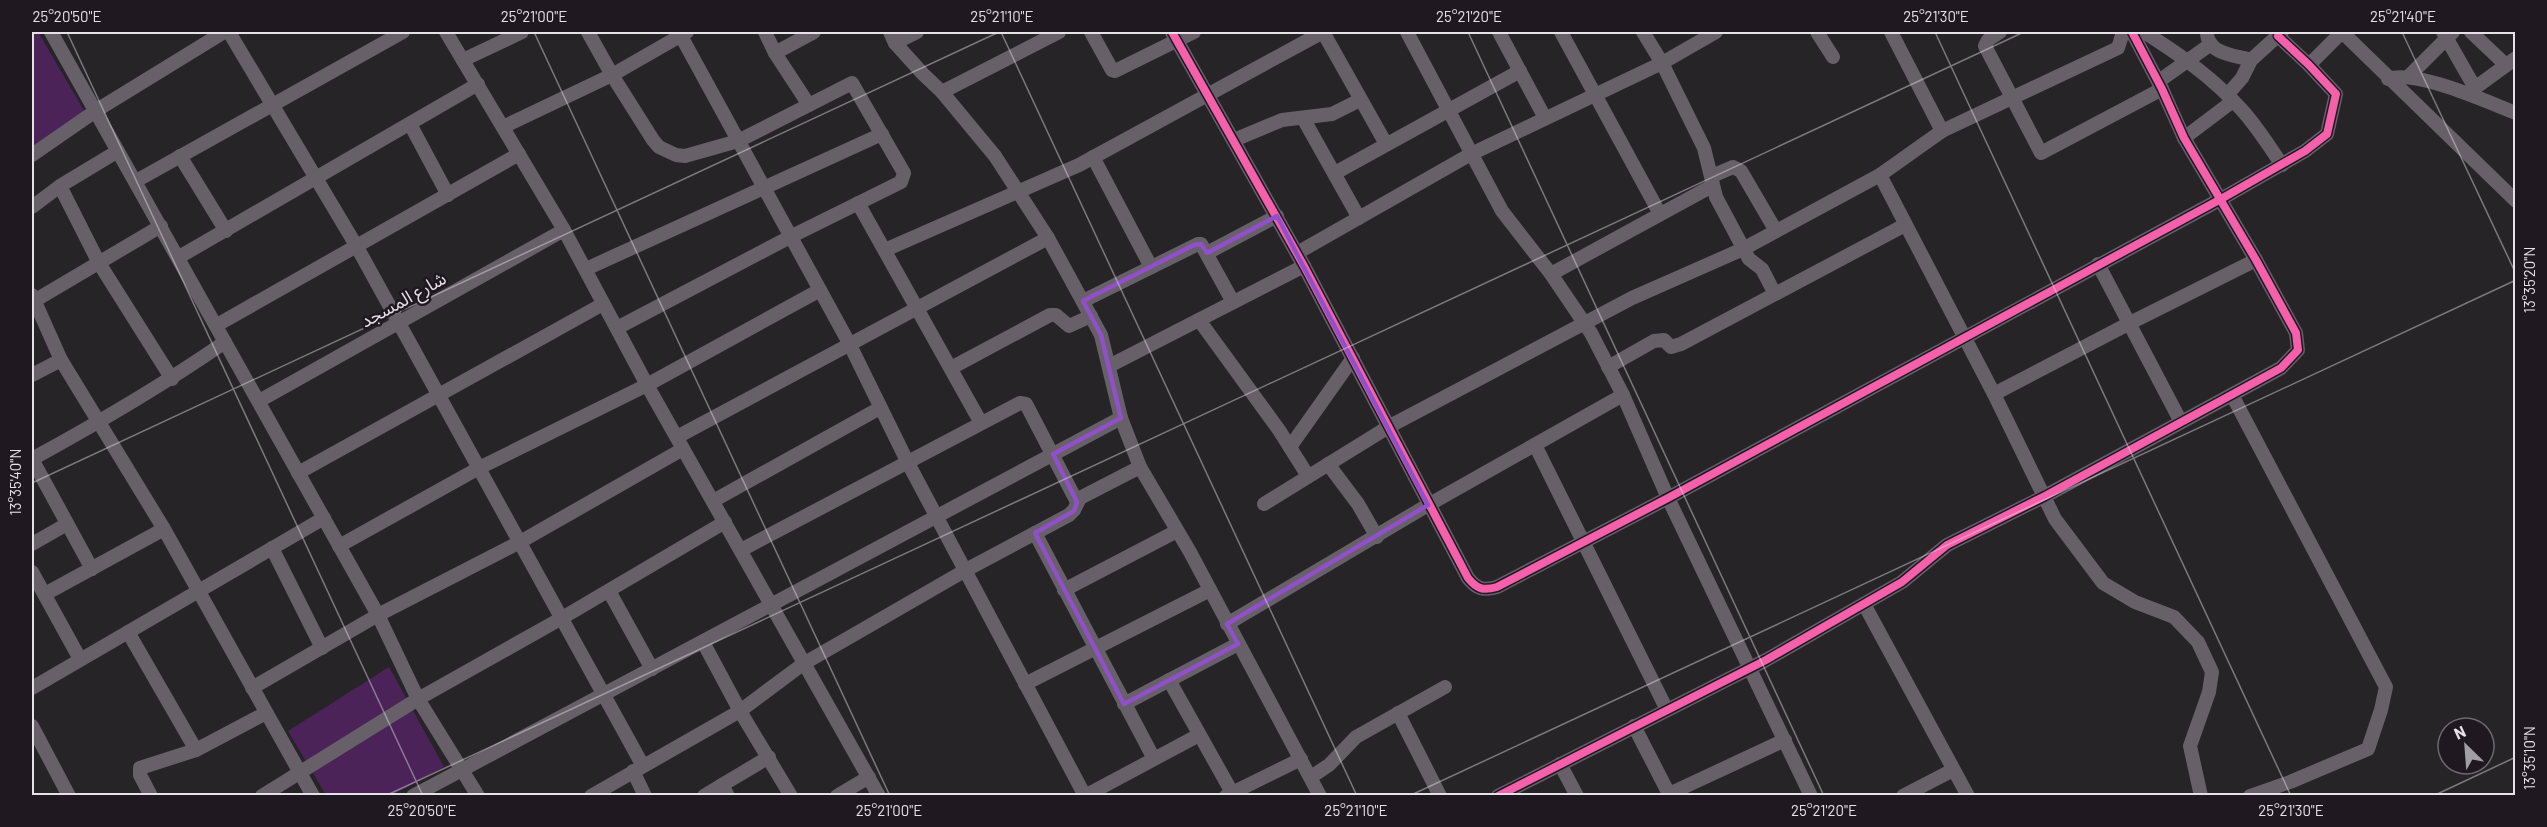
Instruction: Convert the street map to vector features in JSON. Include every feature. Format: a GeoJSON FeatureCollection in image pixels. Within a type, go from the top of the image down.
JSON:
{"type":"FeatureCollection","features":[{"type":"Feature","properties":{"kind":"street"},"geometry":{"type":"LineString","coordinates":[[51,32],[97,110],[378,615],[418,699],[478,795]]}},
{"type":"Feature","properties":{"kind":"street"},"geometry":{"type":"LineString","coordinates":[[32,155],[97,110],[224,32]]}},
{"type":"Feature","properties":{"kind":"street"},"geometry":{"type":"LineString","coordinates":[[229,32],[357,247],[604,694],[638,769],[645,795]]}},
{"type":"Feature","properties":{"kind":"street"},"geometry":{"type":"LineString","coordinates":[[136,182],[270,104],[403,32]]}},
{"type":"Feature","properties":{"kind":"street"},"geometry":{"type":"LineString","coordinates":[[446,32],[564,230],[647,385],[879,795]]}},
{"type":"Feature","properties":{"kind":"street"},"geometry":{"type":"LineString","coordinates":[[463,60],[522,32]]}},
{"type":"Feature","properties":{"kind":"street"},"geometry":{"type":"LineString","coordinates":[[588,32],[653,140],[666,151],[685,156],[738,141],[852,83],[904,173],[903,179],[617,328]]}},
{"type":"Feature","properties":{"kind":"street"},"geometry":{"type":"LineString","coordinates":[[765,32],[775,53],[809,105]]}},
{"type":"Feature","properties":{"kind":"street"},"geometry":{"type":"LineString","coordinates":[[775,53],[814,32]]}},
{"type":"Feature","properties":{"kind":"street"},"geometry":{"type":"LineString","coordinates":[[917,32],[892,37],[922,74],[942,92],[995,156],[1048,238],[1101,335],[1121,418],[1140,467],[1210,590],[1320,795]]}},
{"type":"Feature","properties":{"kind":"street"},"geometry":{"type":"LineString","coordinates":[[942,92],[1059,32]]}},
{"type":"Feature","properties":{"kind":"street"},"geometry":{"type":"LineString","coordinates":[[1091,32],[1112,70],[1115,71],[1175,36],[1194,32]]}},
{"type":"Feature","properties":{"kind":"street"},"geometry":{"type":"LineString","coordinates":[[885,250],[1094,157],[1323,32],[1386,144]]}},
{"type":"Feature","properties":{"kind":"street"},"geometry":{"type":"LineString","coordinates":[[1407,32],[1502,211],[1551,274],[1585,323],[1623,395],[1668,498],[1811,795]]}},
{"type":"Feature","properties":{"kind":"street"},"geometry":{"type":"LineString","coordinates":[[1499,32],[1545,118]]}},
{"type":"Feature","properties":{"kind":"street"},"geometry":{"type":"LineString","coordinates":[[1561,32],[1660,214]]}},
{"type":"Feature","properties":{"kind":"street"},"geometry":{"type":"LineString","coordinates":[[1643,32],[1662,63],[1704,147],[1712,181],[1743,249],[1749,259],[1762,269],[1775,294]]}},
{"type":"Feature","properties":{"kind":"street"},"geometry":{"type":"LineString","coordinates":[[1297,253],[1471,154],[1662,63],[1716,32]]}},
{"type":"Feature","properties":{"kind":"street"},"geometry":{"type":"LineString","coordinates":[[1817,32],[1833,57]]}},
{"type":"Feature","properties":{"kind":"street"},"geometry":{"type":"LineString","coordinates":[[1892,32],[1942,131]]}},
{"type":"Feature","properties":{"kind":"street"},"geometry":{"type":"LineString","coordinates":[[2000,32],[1988,40],[1985,46],[2041,153],[2161,85],[2209,38],[2224,54],[2251,60]]}},
{"type":"Feature","properties":{"kind":"street"},"geometry":{"type":"LineString","coordinates":[[1264,504],[1390,426],[1632,298],[1743,249],[1880,175],[1942,131],[2118,48],[2123,32]]}},
{"type":"Feature","properties":{"kind":"street"},"geometry":{"type":"LineString","coordinates":[[1498,795],[1750,668],[1902,582],[1947,545],[2045,496],[2281,368],[2298,350],[2296,333],[2184,138],[2161,85],[2132,32]]}},
{"type":"Feature","properties":{"kind":"street"},"geometry":{"type":"LineString","coordinates":[[2144,32],[2188,60],[2230,98],[2242,110],[2282,165]]}},
{"type":"Feature","properties":{"kind":"street"},"geometry":{"type":"LineString","coordinates":[[2309,65],[2342,32],[2516,201]]}},
{"type":"Feature","properties":{"kind":"street"},"geometry":{"type":"LineString","coordinates":[[2470,91],[2511,62],[2471,32]]}},
{"type":"Feature","properties":{"kind":"street"},"geometry":{"type":"LineString","coordinates":[[2408,78],[2448,33],[2470,91]]}},
{"type":"Feature","properties":{"kind":"street"},"geometry":{"type":"LineString","coordinates":[[503,127],[612,75],[684,34],[738,141],[849,343],[908,463],[1085,795],[1199,735]]}},
{"type":"Feature","properties":{"kind":"street"},"geometry":{"type":"LineString","coordinates":[[1175,36],[1297,253],[1468,578],[1476,587],[1487,590],[1497,587],[1668,498],[2305,152],[2326,134],[2336,94],[2309,65],[2273,36],[2251,60],[2230,98],[2184,138]]}},
{"type":"Feature","properties":{"kind":"street"},"geometry":{"type":"LineString","coordinates":[[1335,173],[1520,71]]}},
{"type":"Feature","properties":{"kind":"street"},"geometry":{"type":"LineString","coordinates":[[2388,79],[2397,76],[2470,91],[2516,113]]}},
{"type":"Feature","properties":{"kind":"street"},"geometry":{"type":"LineString","coordinates":[[178,257],[317,179],[478,84]]}},
{"type":"Feature","properties":{"kind":"street"},"geometry":{"type":"LineString","coordinates":[[1234,140],[1274,123],[1332,114],[1360,100]]}},
{"type":"Feature","properties":{"kind":"street"},"geometry":{"type":"LineString","coordinates":[[1303,118],[1359,218]]}},
{"type":"Feature","properties":{"kind":"street"},"geometry":{"type":"LineString","coordinates":[[410,124],[448,195]]}},
{"type":"Feature","properties":{"kind":"street"},"geometry":{"type":"LineString","coordinates":[[586,269],[766,189],[882,134]]}},
{"type":"Feature","properties":{"kind":"street"},"geometry":{"type":"LineString","coordinates":[[32,207],[60,186],[118,151]]}},
{"type":"Feature","properties":{"kind":"street"},"geometry":{"type":"LineString","coordinates":[[217,325],[519,154]]}},
{"type":"Feature","properties":{"kind":"street"},"geometry":{"type":"LineString","coordinates":[[180,156],[226,231]]}},
{"type":"Feature","properties":{"kind":"street"},"geometry":{"type":"LineString","coordinates":[[1094,157],[1151,267]]}},
{"type":"Feature","properties":{"kind":"street"},"geometry":{"type":"LineString","coordinates":[[1551,274],[1660,214],[1733,167],[1741,171],[1776,231]]}},
{"type":"Feature","properties":{"kind":"street"},"geometry":{"type":"LineString","coordinates":[[1880,175],[1994,394],[2055,519],[2103,584],[2134,602],[2174,617],[2198,642],[2212,672],[2209,692],[2190,746],[2201,795]]}},
{"type":"Feature","properties":{"kind":"street"},"geometry":{"type":"LineString","coordinates":[[60,186],[99,264],[172,379]]}},
{"type":"Feature","properties":{"kind":"street"},"geometry":{"type":"LineString","coordinates":[[858,203],[981,423]]}},
{"type":"Feature","properties":{"kind":"street"},"geometry":{"type":"LineString","coordinates":[[1207,253],[1276,216]]}},
{"type":"Feature","properties":{"kind":"street"},"geometry":{"type":"LineString","coordinates":[[1608,367],[1654,341],[1664,340],[1671,347],[1681,344],[1905,225]]}},
{"type":"Feature","properties":{"kind":"street"},"geometry":{"type":"LineString","coordinates":[[161,226],[99,264],[33,298],[62,360],[164,530],[313,795]]}},
{"type":"Feature","properties":{"kind":"street","name":"شارع المسجد"},"geometry":{"type":"LineString","coordinates":[[259,401],[564,230]]}},
{"type":"Feature","properties":{"kind":"street"},"geometry":{"type":"LineString","coordinates":[[252,688],[378,615],[520,542],[680,443],[849,343],[1048,238]]}},
{"type":"Feature","properties":{"kind":"street"},"geometry":{"type":"LineString","coordinates":[[1083,301],[1201,244],[1233,302]]}},
{"type":"Feature","properties":{"kind":"street"},"geometry":{"type":"LineString","coordinates":[[1994,394],[2130,322],[2256,260]]}},
{"type":"Feature","properties":{"kind":"street"},"geometry":{"type":"LineString","coordinates":[[2098,264],[2181,422]]}},
{"type":"Feature","properties":{"kind":"street"},"geometry":{"type":"LineString","coordinates":[[1109,366],[1304,266]]}},
{"type":"Feature","properties":{"kind":"street"},"geometry":{"type":"LineString","coordinates":[[339,546],[479,468],[647,385],[820,290]]}},
{"type":"Feature","properties":{"kind":"street"},"geometry":{"type":"LineString","coordinates":[[298,473],[603,304]]}},
{"type":"Feature","properties":{"kind":"street"},"geometry":{"type":"LineString","coordinates":[[951,368],[1050,315],[1056,315],[1069,326],[1091,316]]}},
{"type":"Feature","properties":{"kind":"street"},"geometry":{"type":"LineString","coordinates":[[1199,320],[1290,447],[1308,476]]}},
{"type":"Feature","properties":{"kind":"street"},"geometry":{"type":"LineString","coordinates":[[92,569],[32,459],[99,423],[172,379],[225,342]]}},
{"type":"Feature","properties":{"kind":"street"},"geometry":{"type":"LineString","coordinates":[[1290,447],[1353,358]]}},
{"type":"Feature","properties":{"kind":"street"},"geometry":{"type":"LineString","coordinates":[[32,375],[62,360]]}},
{"type":"Feature","properties":{"kind":"street"},"geometry":{"type":"LineString","coordinates":[[1227,624],[1377,537],[1428,504],[1623,395]]}},
{"type":"Feature","properties":{"kind":"street"},"geometry":{"type":"LineString","coordinates":[[2232,395],[2386,687],[2382,710],[2368,749],[2290,782],[2250,795]]}},
{"type":"Feature","properties":{"kind":"street"},"geometry":{"type":"LineString","coordinates":[[741,550],[1020,403],[1026,404],[1077,502]]}},
{"type":"Feature","properties":{"kind":"street"},"geometry":{"type":"LineString","coordinates":[[713,501],[880,408]]}},
{"type":"Feature","properties":{"kind":"street"},"geometry":{"type":"LineString","coordinates":[[413,795],[703,642],[936,514],[1121,418]]}},
{"type":"Feature","properties":{"kind":"street"},"geometry":{"type":"LineString","coordinates":[[1535,444],[1667,710]]}},
{"type":"Feature","properties":{"kind":"street"},"geometry":{"type":"LineString","coordinates":[[1328,464],[1358,504],[1377,537]]}},
{"type":"Feature","properties":{"kind":"street"},"geometry":{"type":"LineString","coordinates":[[591,795],[740,711],[803,664],[966,570],[1073,512],[1080,498],[1140,467]]}},
{"type":"Feature","properties":{"kind":"street"},"geometry":{"type":"LineString","coordinates":[[32,688],[324,518]]}},
{"type":"Feature","properties":{"kind":"street"},"geometry":{"type":"LineString","coordinates":[[261,795],[418,699],[609,591],[725,522]]}},
{"type":"Feature","properties":{"kind":"street"},"geometry":{"type":"LineString","coordinates":[[32,544],[67,524]]}},
{"type":"Feature","properties":{"kind":"street"},"geometry":{"type":"LineString","coordinates":[[45,594],[164,530]]}},
{"type":"Feature","properties":{"kind":"street"},"geometry":{"type":"LineString","coordinates":[[1064,590],[1177,531]]}},
{"type":"Feature","properties":{"kind":"street"},"geometry":{"type":"LineString","coordinates":[[1035,533],[1094,649],[1154,758]]}},
{"type":"Feature","properties":{"kind":"street"},"geometry":{"type":"LineString","coordinates":[[272,548],[322,648]]}},
{"type":"Feature","properties":{"kind":"street"},"geometry":{"type":"LineString","coordinates":[[32,572],[80,659]]}},
{"type":"Feature","properties":{"kind":"street"},"geometry":{"type":"LineString","coordinates":[[1025,684],[1210,590]]}},
{"type":"Feature","properties":{"kind":"street"},"geometry":{"type":"LineString","coordinates":[[609,591],[652,669]]}},
{"type":"Feature","properties":{"kind":"street"},"geometry":{"type":"LineString","coordinates":[[1864,604],[1968,795]]}},
{"type":"Feature","properties":{"kind":"street"},"geometry":{"type":"LineString","coordinates":[[128,632],[196,750]]}},
{"type":"Feature","properties":{"kind":"street"},"geometry":{"type":"LineString","coordinates":[[703,642],[740,711],[791,795]]}},
{"type":"Feature","properties":{"kind":"street"},"geometry":{"type":"LineString","coordinates":[[1124,704],[1238,644]]}},
{"type":"Feature","properties":{"kind":"street"},"geometry":{"type":"LineString","coordinates":[[1169,680],[1231,794],[1301,759]]}},
{"type":"Feature","properties":{"kind":"street"},"geometry":{"type":"LineString","coordinates":[[1311,777],[1329,765],[1356,736],[1445,687]]}},
{"type":"Feature","properties":{"kind":"street"},"geometry":{"type":"LineString","coordinates":[[151,795],[140,775],[140,768],[196,750],[266,713]]}},
{"type":"Feature","properties":{"kind":"street"},"geometry":{"type":"LineString","coordinates":[[1398,713],[1440,795]]}},
{"type":"Feature","properties":{"kind":"street"},"geometry":{"type":"LineString","coordinates":[[32,726],[69,795]]}},
{"type":"Feature","properties":{"kind":"street"},"geometry":{"type":"LineString","coordinates":[[1634,726],[1670,795],[1785,740]]}},
{"type":"Feature","properties":{"kind":"street"},"geometry":{"type":"LineString","coordinates":[[704,795],[725,790],[769,757]]}},
{"type":"Feature","properties":{"kind":"street"},"geometry":{"type":"LineString","coordinates":[[1560,764],[1577,795]]}},
{"type":"Feature","properties":{"kind":"street"},"geometry":{"type":"LineString","coordinates":[[1903,795],[1953,770]]}},
{"type":"Feature","properties":{"kind":"street"},"geometry":{"type":"LineString","coordinates":[[837,795],[869,777]]}},
{"type":"Feature","properties":{"kind":"highlighted area"},"geometry":{"type":"Polygon","coordinates":[[[1277,216],[1428,505],[1227,624],[1238,644],[1124,704],[1035,533],[1074,511],[1077,502],[1053,454],[1121,418],[1101,335],[1083,301],[1194,245],[1201,244],[1207,253],[1277,216]]]}},
{"type":"Feature","properties":{"kind":"shaded area"},"geometry":{"type":"Polygon","coordinates":[[[32,32],[38,32],[86,114],[32,149],[32,32]]]}},
{"type":"Feature","properties":{"kind":"shaded area"},"geometry":{"type":"Polygon","coordinates":[[[389,667],[444,767],[392,795],[326,795],[288,731],[389,667]]]}},
{"type":"Feature","properties":{"kind":"cycle path"},"geometry":{"type":"LineString","coordinates":[[1172,32],[1304,266],[1468,578],[1477,587],[1488,589],[1497,587],[1668,498],[2221,199],[2305,151],[2327,134],[2336,94],[2278,36]]}},
{"type":"Feature","properties":{"kind":"cycle path"},"geometry":{"type":"LineString","coordinates":[[1498,796],[1766,660],[1902,582],[1947,545],[2045,496],[2281,368],[2298,350],[2296,333],[2184,138],[2162,89],[2132,32]]}}]}
